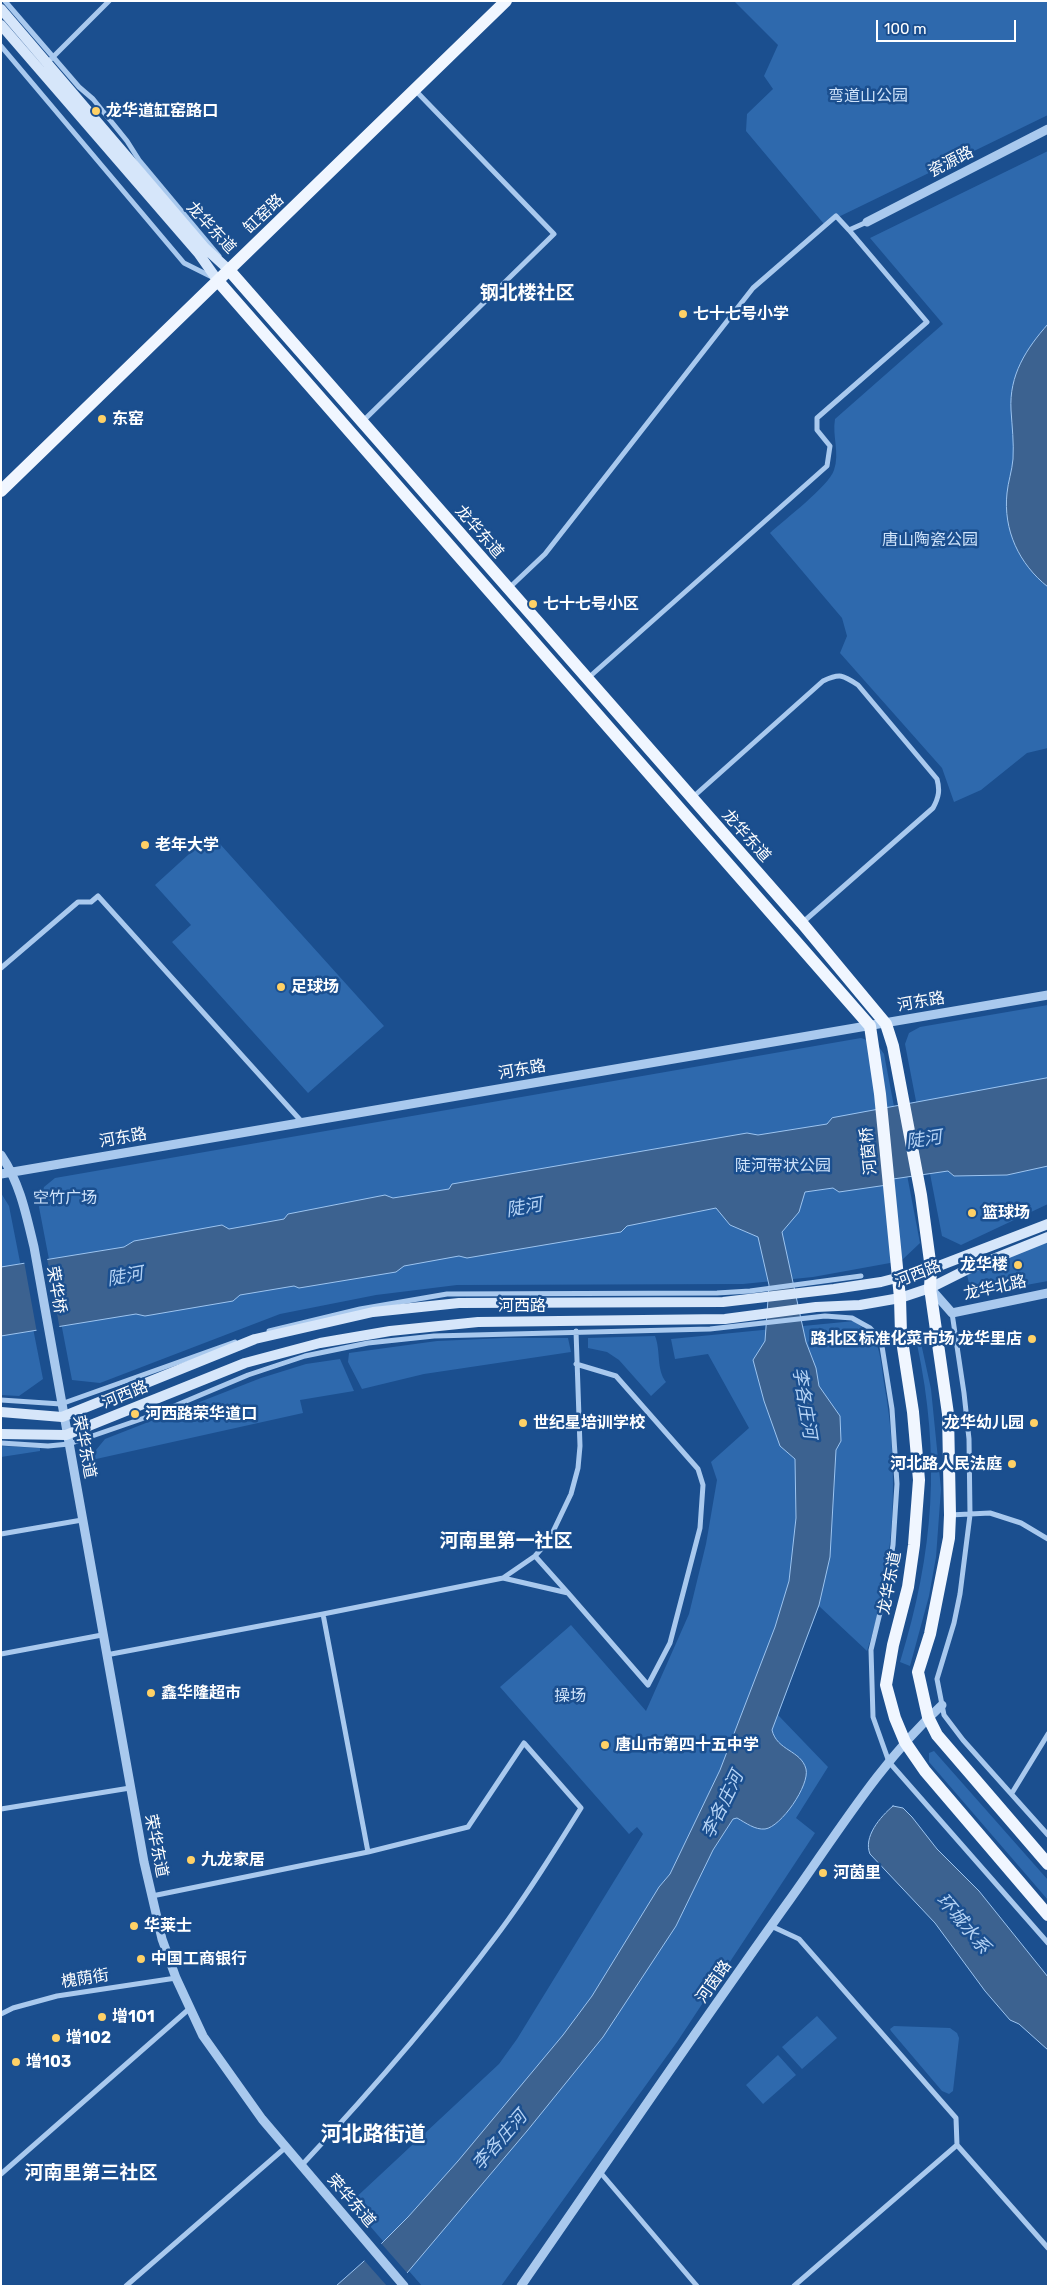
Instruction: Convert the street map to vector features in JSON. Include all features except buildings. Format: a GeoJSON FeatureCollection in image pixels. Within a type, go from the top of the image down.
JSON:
{"type":"FeatureCollection","features":[{"type":"Feature","properties":{"kind":"main road","name":"缸窑路"},"geometry":{"type":"LineString","coordinates":[[1,491],[506,1]]}},
{"type":"Feature","properties":{"kind":"main road","name":"龙华东道"},"geometry":{"type":"LineString","coordinates":[[1,9],[205,248],[229,270],[691,799],[802,923],[886,1024],[893,1046],[921,1195],[931,1269]]}},
{"type":"Feature","properties":{"kind":"main road","name":"龙华东道"},"geometry":{"type":"LineString","coordinates":[[1,25],[46,63],[199,254],[218,281],[870,1026]]}},
{"type":"Feature","properties":{"kind":"main road","name":"河茵桥"},"geometry":{"type":"LineString","coordinates":[[870,1026],[880,1094],[891,1203]]}},
{"type":"Feature","properties":{"kind":"main road","name":"龙华东道"},"geometry":{"type":"LineString","coordinates":[[891,1203],[900,1298],[901,1334],[913,1412],[918,1480],[914,1545],[908,1587],[893,1645],[886,1685],[895,1718],[905,1742],[925,1771],[1048,1915]]}},
{"type":"Feature","properties":{"kind":"main road","name":"河西路"},"geometry":{"type":"LineString","coordinates":[[1,1412],[62,1417],[255,1339],[373,1312],[459,1303],[723,1302],[751,1295],[881,1282],[931,1269],[1048,1224]]}},
{"type":"Feature","properties":{"kind":"main road","name":"河西路"},"geometry":{"type":"LineString","coordinates":[[1,1434],[68,1440],[245,1363],[320,1342],[390,1331],[478,1322],[754,1321],[816,1307],[860,1305],[900,1298],[930,1288],[966,1270],[1048,1237]]}},
{"type":"Feature","properties":{"kind":"main road"},"geometry":{"type":"LineString","coordinates":[[931,1269],[930,1288],[948,1414],[950,1516],[949,1538],[938,1597],[930,1634],[918,1672],[928,1717],[945,1745],[1048,1864]]}},
{"type":"Feature","properties":{"kind":"street"},"geometry":{"type":"LineString","coordinates":[[4,1],[46,63],[109,1]]}},
{"type":"Feature","properties":{"kind":"street"},"geometry":{"type":"LineString","coordinates":[[1,46],[184,262],[218,281]]}},
{"type":"Feature","properties":{"kind":"street"},"geometry":{"type":"LineString","coordinates":[[362,422],[554,234],[415,90]]}},
{"type":"Feature","properties":{"kind":"street","name":"瓷源路"},"geometry":{"type":"LineString","coordinates":[[868,222],[1048,129]]}},
{"type":"Feature","properties":{"kind":"street"},"geometry":{"type":"LineString","coordinates":[[508,589],[545,554],[753,288],[836,216],[928,322],[817,418],[817,430],[830,446],[827,466],[587,680]]}},
{"type":"Feature","properties":{"kind":"street"},"geometry":{"type":"LineString","coordinates":[[849,230],[868,222]]}},
{"type":"Feature","properties":{"kind":"street"},"geometry":{"type":"LineString","coordinates":[[691,799],[824,681],[835,675],[844,676],[858,685],[937,779],[940,788],[938,799],[933,808],[802,923]]}},
{"type":"Feature","properties":{"kind":"street"},"geometry":{"type":"LineString","coordinates":[[1,968],[78,902],[91,902],[98,896],[302,1122]]}},
{"type":"Feature","properties":{"kind":"street","name":"河东路"},"geometry":{"type":"LineString","coordinates":[[1,1174],[1048,995]]}},
{"type":"Feature","properties":{"kind":"street"},"geometry":{"type":"LineString","coordinates":[[1,1155],[13,1172]]}},
{"type":"Feature","properties":{"kind":"street","name":"荣华桥"},"geometry":{"type":"LineString","coordinates":[[13,1172],[34,1247],[50,1338]]}},
{"type":"Feature","properties":{"kind":"street"},"geometry":{"type":"LineString","coordinates":[[810,1288],[861,1276]]}},
{"type":"Feature","properties":{"kind":"street","name":"龙华北路"},"geometry":{"type":"LineString","coordinates":[[930,1288],[952,1313],[1048,1293]]}},
{"type":"Feature","properties":{"kind":"street"},"geometry":{"type":"LineString","coordinates":[[1,1400],[61,1404],[263,1333],[308,1320],[447,1294],[751,1295]]}},
{"type":"Feature","properties":{"kind":"street"},"geometry":{"type":"LineString","coordinates":[[952,1313],[969,1440],[970,1516],[960,1594],[954,1623],[937,1679],[944,1715],[963,1740],[1048,1835]]}},
{"type":"Feature","properties":{"kind":"street"},"geometry":{"type":"LineString","coordinates":[[1,1443],[48,1446],[153,1415],[248,1375],[305,1356],[368,1343],[434,1336],[710,1329],[754,1321],[825,1316],[852,1318],[870,1328],[881,1340],[892,1409],[898,1484],[893,1546],[887,1584],[871,1650],[873,1717],[889,1762],[1048,1943]]}},
{"type":"Feature","properties":{"kind":"street"},"geometry":{"type":"LineString","coordinates":[[105,1655],[503,1578],[535,1556],[549,1540],[570,1494],[578,1468],[580,1446],[576,1331]]}},
{"type":"Feature","properties":{"kind":"street","name":"荣华东道"},"geometry":{"type":"LineString","coordinates":[[50,1338],[62,1417],[68,1440],[105,1655],[151,1896],[162,1939],[176,1978],[203,2036],[234,2081],[301,2166],[403,2284]]}},
{"type":"Feature","properties":{"kind":"street"},"geometry":{"type":"LineString","coordinates":[[535,1556],[648,1685],[670,1642],[686,1590],[700,1528],[703,1484],[698,1469],[616,1376],[576,1364]]}},
{"type":"Feature","properties":{"kind":"street"},"geometry":{"type":"LineString","coordinates":[[950,1516],[990,1513],[1021,1523],[1048,1539]]}},
{"type":"Feature","properties":{"kind":"street"},"geometry":{"type":"LineString","coordinates":[[1,1534],[82,1520]]}},
{"type":"Feature","properties":{"kind":"street"},"geometry":{"type":"LineString","coordinates":[[1042,1535],[1048,1530]]}},
{"type":"Feature","properties":{"kind":"street"},"geometry":{"type":"LineString","coordinates":[[503,1578],[568,1593]]}},
{"type":"Feature","properties":{"kind":"street"},"geometry":{"type":"LineString","coordinates":[[323,1614],[368,1852]]}},
{"type":"Feature","properties":{"kind":"street"},"geometry":{"type":"LineString","coordinates":[[1,1654],[102,1635]]}},
{"type":"Feature","properties":{"kind":"street","name":"河茵路"},"geometry":{"type":"LineString","coordinates":[[521,2286],[771,1926],[889,1762],[928,1717],[942,1705]]}},
{"type":"Feature","properties":{"kind":"street"},"geometry":{"type":"LineString","coordinates":[[1012,1793],[1048,1734]]}},
{"type":"Feature","properties":{"kind":"street"},"geometry":{"type":"LineString","coordinates":[[151,1896],[368,1852],[468,1827],[524,1743],[581,1808],[500,1932],[416,2036],[345,2119],[301,2166]]}},
{"type":"Feature","properties":{"kind":"street"},"geometry":{"type":"LineString","coordinates":[[1,1809],[130,1788]]}},
{"type":"Feature","properties":{"kind":"street"},"geometry":{"type":"LineString","coordinates":[[771,1926],[799,1939],[956,2118],[957,2145],[1048,2248]]}},
{"type":"Feature","properties":{"kind":"street","name":"槐荫街"},"geometry":{"type":"LineString","coordinates":[[1,2014],[13,2008],[57,1996],[176,1978]]}},
{"type":"Feature","properties":{"kind":"street"},"geometry":{"type":"LineString","coordinates":[[1,2174],[189,2009]]}},
{"type":"Feature","properties":{"kind":"street"},"geometry":{"type":"LineString","coordinates":[[794,2286],[957,2145]]}},
{"type":"Feature","properties":{"kind":"street"},"geometry":{"type":"LineString","coordinates":[[126,2286],[286,2147]]}},
{"type":"Feature","properties":{"kind":"street"},"geometry":{"type":"LineString","coordinates":[[600,2172],[697,2286]]}},
{"type":"Feature","properties":{"kind":"green space","name":"弯道山公园"},"geometry":{"type":"Polygon","coordinates":[[[734,1],[1048,1],[1048,115],[824,224],[746,131],[747,114],[773,89],[764,76],[778,45],[734,1]]]}},
{"type":"Feature","properties":{"kind":"green space","name":"唐山陶瓷公园"},"geometry":{"type":"Polygon","coordinates":[[[1048,151],[1048,748],[1027,753],[981,790],[954,802],[942,768],[840,653],[847,636],[842,618],[770,533],[815,494],[834,470],[836,464],[835,419],[943,324],[870,238],[1048,151]]]}},
{"type":"Feature","properties":{"kind":"green space"},"geometry":{"type":"Polygon","coordinates":[[[211,834],[384,1026],[308,1093],[172,942],[191,925],[155,885],[211,834]]]}},
{"type":"Feature","properties":{"kind":"green space"},"geometry":{"type":"Polygon","coordinates":[[[1048,1005],[1048,1204],[961,1245],[942,1236],[905,1044],[909,1033],[920,1027],[1048,1005]]]}},
{"type":"Feature","properties":{"kind":"green space","name":"陡河带状公园"},"geometry":{"type":"Polygon","coordinates":[[[861,1038],[876,1043],[884,1054],[920,1243],[901,1261],[813,1277],[743,1284],[457,1285],[376,1295],[280,1314],[100,1383],[72,1380],[39,1207],[44,1187],[55,1178],[861,1038]]]}},
{"type":"Feature","properties":{"kind":"green space"},"geometry":{"type":"Polygon","coordinates":[[[1,1193],[9,1206],[43,1379],[19,1396],[1,1395],[1,1193]]]}},
{"type":"Feature","properties":{"kind":"green space"},"geometry":{"type":"Polygon","coordinates":[[[1048,1241],[1048,1281],[972,1295],[967,1275],[1048,1241]]]}},
{"type":"Feature","properties":{"kind":"green space","name":"操场"},"geometry":{"type":"Polygon","coordinates":[[[854,1321],[875,1339],[880,1357],[892,1450],[892,1518],[884,1587],[867,1651],[819,1606],[778,1715],[828,1767],[796,1818],[815,1833],[677,2042],[501,2286],[422,2286],[350,2203],[499,2064],[517,2039],[643,1834],[637,1827],[629,1834],[500,1687],[571,1625],[646,1711],[689,1614],[706,1544],[717,1480],[711,1462],[749,1428],[708,1354],[675,1359],[671,1339],[854,1321]]]}},
{"type":"Feature","properties":{"kind":"green space"},"geometry":{"type":"Polygon","coordinates":[[[655,1336],[661,1371],[666,1382],[651,1396],[619,1360],[607,1352],[588,1348],[588,1338],[655,1336]]]}},
{"type":"Feature","properties":{"kind":"green space"},"geometry":{"type":"Polygon","coordinates":[[[568,1338],[571,1352],[424,1374],[362,1389],[348,1362],[349,1353],[437,1341],[568,1338]]]}},
{"type":"Feature","properties":{"kind":"green space"},"geometry":{"type":"Polygon","coordinates":[[[921,1343],[931,1389],[941,1489],[936,1557],[929,1596],[910,1666],[900,1662],[920,1582],[927,1543],[930,1504],[929,1426],[925,1386],[917,1344],[921,1343]]]}},
{"type":"Feature","properties":{"kind":"green space"},"geometry":{"type":"Polygon","coordinates":[[[340,1359],[354,1391],[300,1400],[303,1413],[87,1461],[105,1439],[261,1378],[306,1364],[340,1359]]]}},
{"type":"Feature","properties":{"kind":"green space"},"geometry":{"type":"Polygon","coordinates":[[[1,1446],[40,1448],[40,1451],[1,1457],[1,1446]]]}},
{"type":"Feature","properties":{"kind":"green space"},"geometry":{"type":"Polygon","coordinates":[[[934,1751],[1048,1880],[1048,1900],[929,1762],[929,1753],[934,1751]]]}},
{"type":"Feature","properties":{"kind":"green space"},"geometry":{"type":"Polygon","coordinates":[[[817,2016],[837,2038],[802,2069],[782,2047],[817,2016]]]}},
{"type":"Feature","properties":{"kind":"green space"},"geometry":{"type":"Polygon","coordinates":[[[894,2026],[950,2028],[957,2033],[959,2038],[953,2091],[949,2094],[942,2091],[891,2031],[890,2029],[894,2026]]]}},
{"type":"Feature","properties":{"kind":"green space"},"geometry":{"type":"Polygon","coordinates":[[[778,2055],[796,2075],[763,2104],[746,2085],[778,2055]]]}},
{"type":"Feature","properties":{"kind":"water"},"geometry":{"type":"Polygon","coordinates":[[[1048,324],[1048,587],[1021,557],[1011,533],[1006,507],[1013,459],[1011,397],[1013,385],[1020,363],[1048,324]]]}},
{"type":"Feature","properties":{"kind":"water"},"geometry":{"type":"Polygon","coordinates":[[[1048,1078],[1048,1166],[1007,1175],[954,1176],[948,1171],[893,1179],[887,1185],[839,1192],[833,1188],[805,1192],[799,1212],[782,1232],[806,1342],[816,1368],[819,1386],[840,1416],[841,1441],[836,1450],[830,1557],[819,1605],[772,1730],[779,1742],[803,1763],[806,1769],[804,1785],[793,1804],[772,1827],[758,1828],[737,1818],[733,1819],[713,1850],[676,1926],[603,2037],[527,2131],[396,2286],[336,2286],[408,2217],[458,2161],[563,2035],[592,1996],[659,1887],[670,1874],[720,1770],[775,1627],[789,1581],[796,1518],[795,1459],[780,1446],[764,1401],[753,1360],[765,1341],[769,1285],[758,1237],[730,1225],[716,1208],[627,1226],[621,1232],[467,1258],[459,1256],[404,1266],[396,1272],[299,1288],[294,1286],[240,1295],[233,1301],[145,1316],[136,1314],[1,1336],[1,1267],[124,1247],[134,1241],[222,1225],[229,1229],[284,1219],[288,1214],[385,1195],[393,1198],[449,1189],[452,1184],[747,1133],[758,1135],[827,1124],[832,1118],[1048,1078]]]}},
{"type":"Feature","properties":{"kind":"water","name":"环城水系"},"geometry":{"type":"Polygon","coordinates":[[[893,1806],[903,1808],[912,1817],[937,1849],[979,1891],[1048,1977],[1048,2050],[1019,2024],[1010,2020],[985,1991],[935,1923],[870,1854],[868,1848],[871,1834],[878,1822],[893,1806]]]}},
{"type":"Feature","properties":{"kind":"pier"},"geometry":{"type":"Polygon","coordinates":[[[47,1258],[60,1330],[37,1333],[24,1261],[47,1258]]]}},
{"type":"Feature","properties":{"kind":"pier"},"geometry":{"type":"Polygon","coordinates":[[[380,2242],[409,2275],[397,2286],[387,2286],[363,2259],[380,2242]]]}},
{"type":"Feature","properties":{"kind":"place","name":"龙华道缸窑路口"},"geometry":{"type":"Point","coordinates":[96,111]}},
{"type":"Feature","properties":{"kind":"place","name":"七十七号小学"},"geometry":{"type":"Point","coordinates":[683,314]}},
{"type":"Feature","properties":{"kind":"place","name":"东窑"},"geometry":{"type":"Point","coordinates":[102,419]}},
{"type":"Feature","properties":{"kind":"place","name":"七十七号小区"},"geometry":{"type":"Point","coordinates":[533,604]}},
{"type":"Feature","properties":{"kind":"place","name":"老年大学"},"geometry":{"type":"Point","coordinates":[145,845]}},
{"type":"Feature","properties":{"kind":"place","name":"足球场"},"geometry":{"type":"Point","coordinates":[281,987]}},
{"type":"Feature","properties":{"kind":"place","name":"篮球场"},"geometry":{"type":"Point","coordinates":[972,1213]}},
{"type":"Feature","properties":{"kind":"place","name":"龙华楼"},"geometry":{"type":"Point","coordinates":[1018,1265]}},
{"type":"Feature","properties":{"kind":"place","name":"路北区标准化菜市场 龙华里店"},"geometry":{"type":"Point","coordinates":[1032,1339]}},
{"type":"Feature","properties":{"kind":"place","name":"河西路荣华道口"},"geometry":{"type":"Point","coordinates":[135,1414]}},
{"type":"Feature","properties":{"kind":"place","name":"世纪星培训学校"},"geometry":{"type":"Point","coordinates":[523,1423]}},
{"type":"Feature","properties":{"kind":"place","name":"龙华幼儿园"},"geometry":{"type":"Point","coordinates":[1034,1423]}},
{"type":"Feature","properties":{"kind":"place","name":"河北路人民法庭"},"geometry":{"type":"Point","coordinates":[1012,1464]}},
{"type":"Feature","properties":{"kind":"place","name":"鑫华隆超市"},"geometry":{"type":"Point","coordinates":[151,1693]}},
{"type":"Feature","properties":{"kind":"place","name":"唐山市第四十五中学"},"geometry":{"type":"Point","coordinates":[605,1745]}},
{"type":"Feature","properties":{"kind":"place","name":"九龙家居"},"geometry":{"type":"Point","coordinates":[191,1860]}},
{"type":"Feature","properties":{"kind":"place","name":"河茵里"},"geometry":{"type":"Point","coordinates":[823,1873]}},
{"type":"Feature","properties":{"kind":"place","name":"华莱士"},"geometry":{"type":"Point","coordinates":[134,1926]}},
{"type":"Feature","properties":{"kind":"place","name":"中国工商银行"},"geometry":{"type":"Point","coordinates":[141,1959]}},
{"type":"Feature","properties":{"kind":"place","name":"增101"},"geometry":{"type":"Point","coordinates":[102,2017]}},
{"type":"Feature","properties":{"kind":"place","name":"增102"},"geometry":{"type":"Point","coordinates":[56,2038]}},
{"type":"Feature","properties":{"kind":"place","name":"增103"},"geometry":{"type":"Point","coordinates":[16,2062]}},
{"type":"Feature","properties":{"kind":"district","name":"钢北楼社区"},"geometry":{"type":"Point","coordinates":[527,294]}},
{"type":"Feature","properties":{"kind":"district","name":"河南里第一社区"},"geometry":{"type":"Point","coordinates":[506,1542]}},
{"type":"Feature","properties":{"kind":"district","name":"河北路街道"},"geometry":{"type":"Point","coordinates":[373,2135]}},
{"type":"Feature","properties":{"kind":"district","name":"河南里第三社区"},"geometry":{"type":"Point","coordinates":[91,2174]}},
{"type":"Feature","properties":{"kind":"water label","name":"陡河"},"geometry":{"type":"Point","coordinates":[924,1140]}},
{"type":"Feature","properties":{"kind":"water label","name":"陡河"},"geometry":{"type":"Point","coordinates":[524,1208]}},
{"type":"Feature","properties":{"kind":"water label","name":"陡河"},"geometry":{"type":"Point","coordinates":[125,1277]}},
{"type":"Feature","properties":{"kind":"water label","name":"李各庄河"},"geometry":{"type":"Point","coordinates":[804,1403]}},
{"type":"Feature","properties":{"kind":"water label","name":"李各庄河"},"geometry":{"type":"Point","coordinates":[723,1805]}},
{"type":"Feature","properties":{"kind":"water label","name":"李各庄河"},"geometry":{"type":"Point","coordinates":[500,2141]}},
{"type":"Feature","properties":{"kind":"park label","name":"空竹广场"},"geometry":{"type":"Point","coordinates":[65,1198]}}]}
